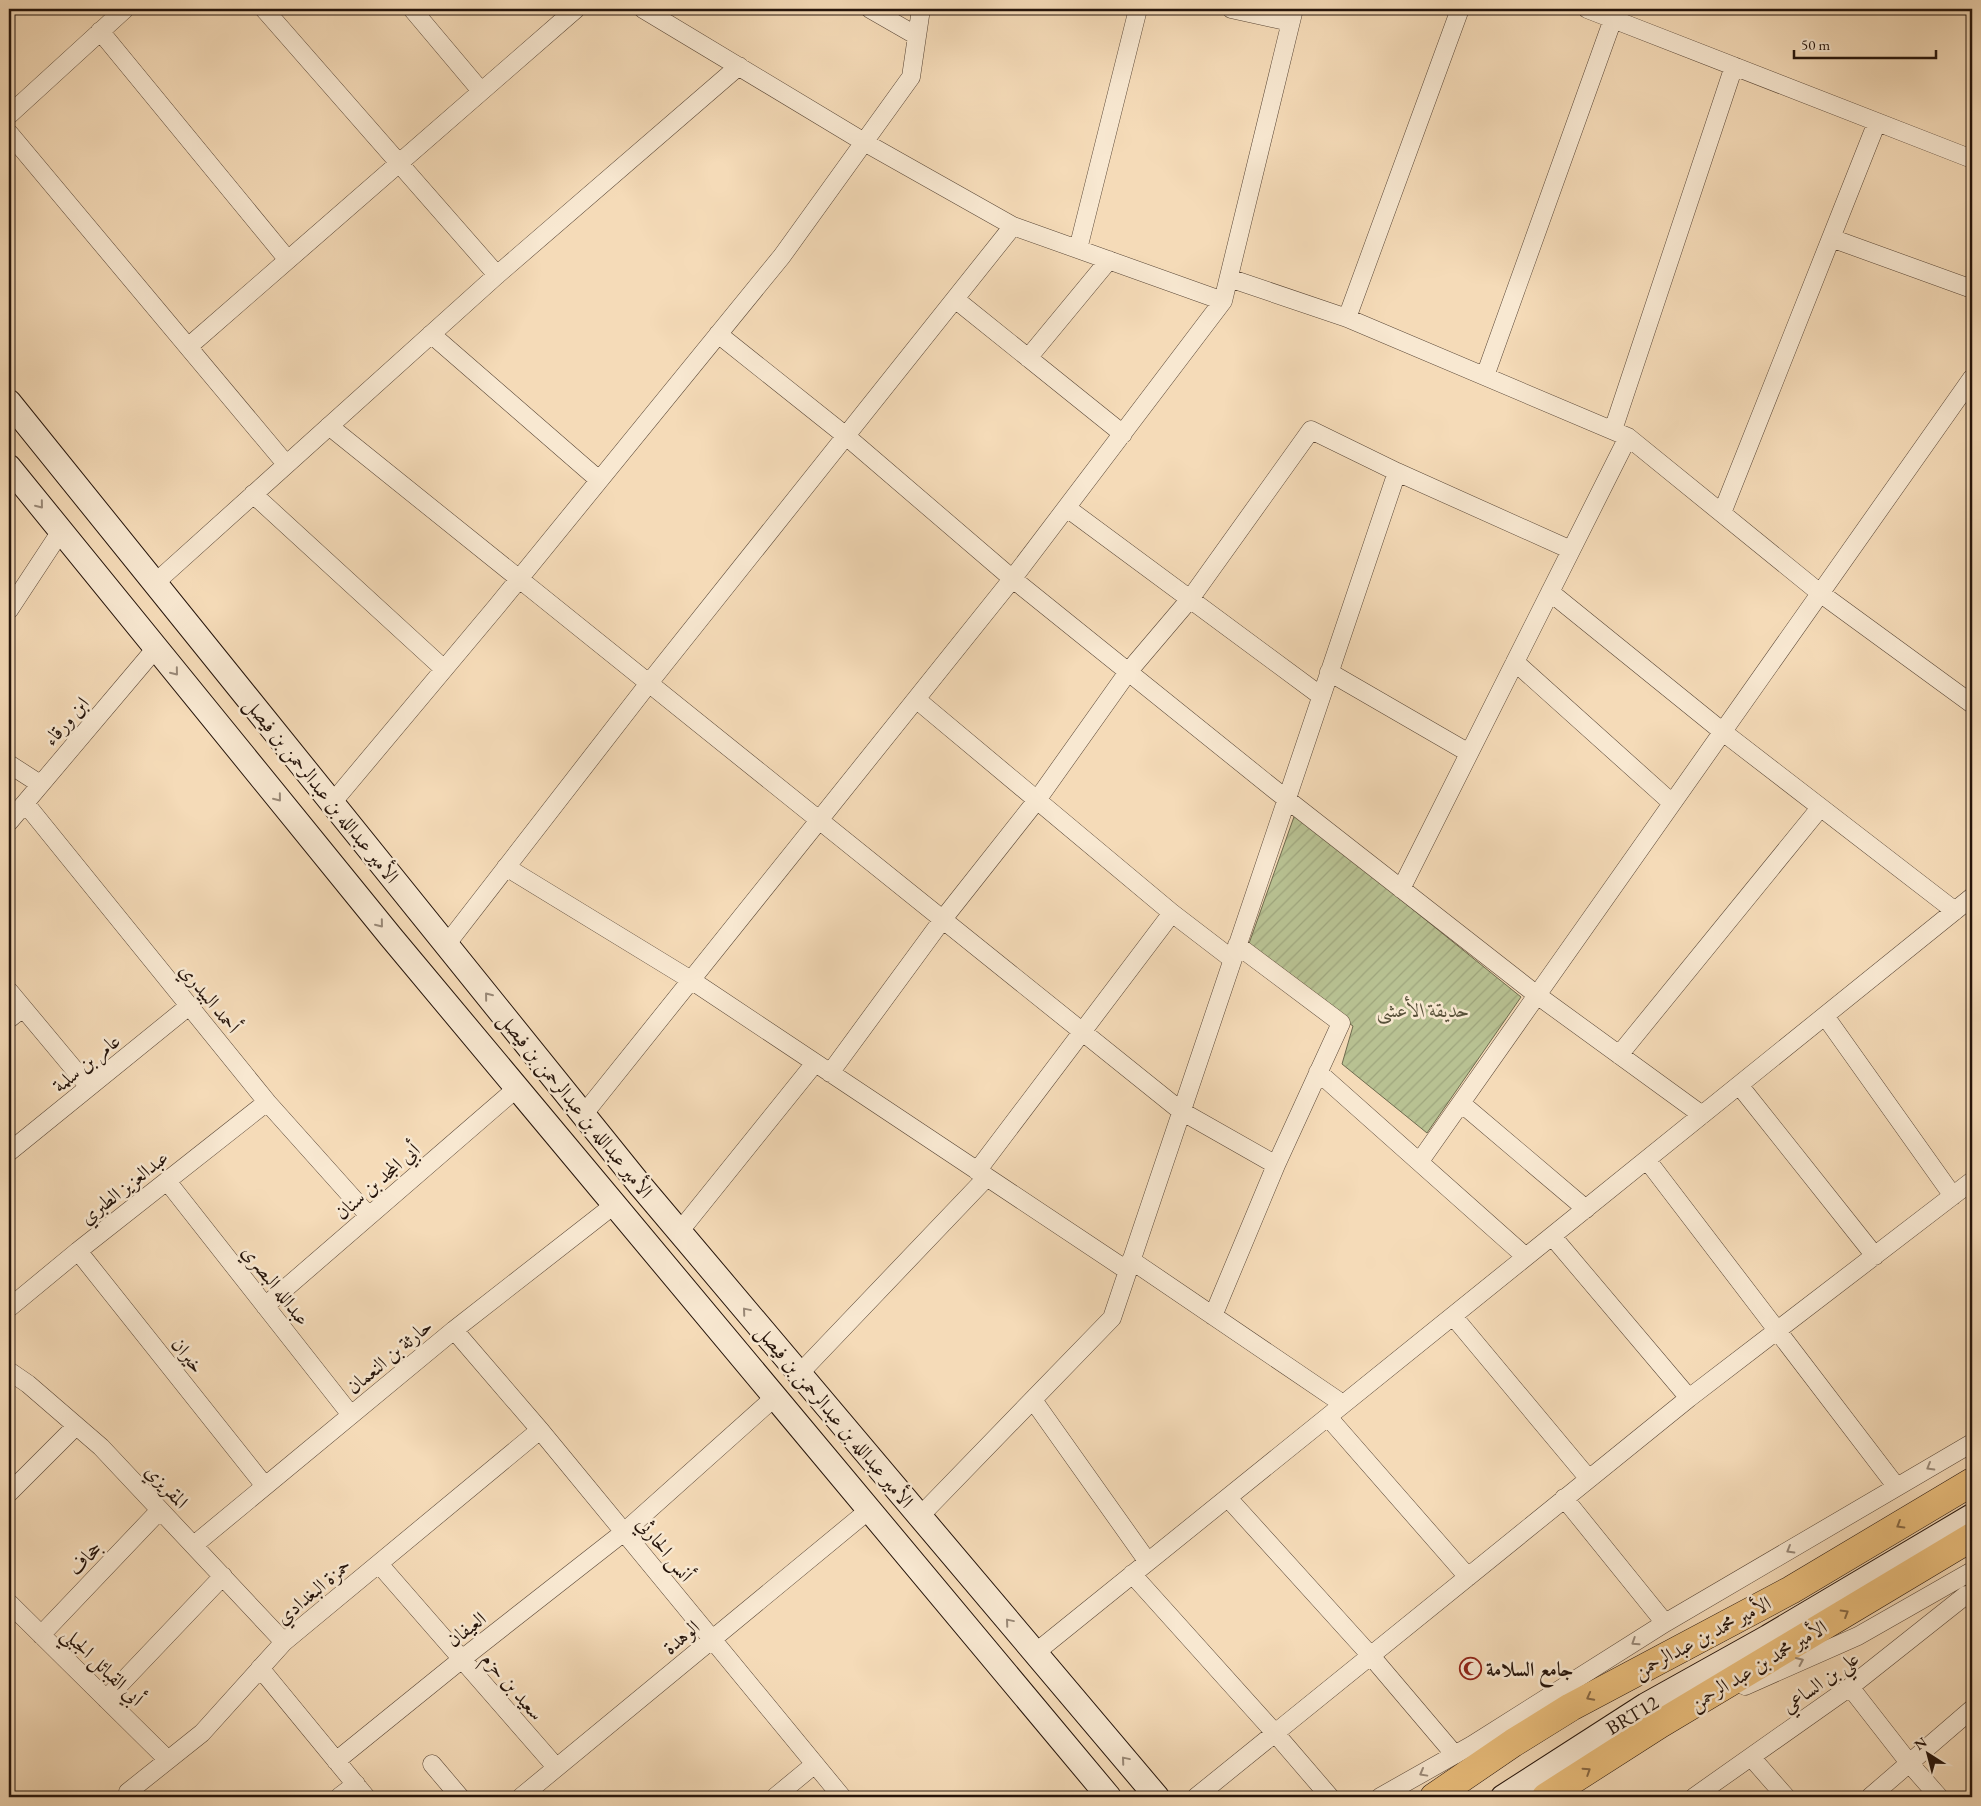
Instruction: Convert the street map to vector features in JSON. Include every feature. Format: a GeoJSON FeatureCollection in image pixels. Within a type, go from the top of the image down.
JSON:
{"type":"FeatureCollection","features":[{"type":"Feature","properties":{"kind":"main road","name":"الأمير عبدالله بن عبدالرحمن بن فيصل"},"geometry":{"type":"LineString","coordinates":[[9,402],[679,1232],[1157,1797]]}},
{"type":"Feature","properties":{"kind":"main road","name":"الأمير عبدالله بن عبدالرحمن بن فيصل"},"geometry":{"type":"LineString","coordinates":[[9,467],[385,929],[1109,1797]]}},
{"type":"Feature","properties":{"kind":"main road","name":"الأمير محمد بن عبدالرحمن"},"geometry":{"type":"LineString","coordinates":[[1437,1795],[1511,1744],[1571,1707],[1791,1590],[1972,1482]]}},
{"type":"Feature","properties":{"kind":"main road","name":"BRT12"},"geometry":{"type":"LineString","coordinates":[[1502,1797],[1646,1705],[1768,1637],[1972,1516]]}},
{"type":"Feature","properties":{"kind":"main road","name":"الأمير محمد بن عبد الرحمن"},"geometry":{"type":"LineString","coordinates":[[1546,1797],[1660,1724],[1972,1537]]}},
{"type":"Feature","properties":{"kind":"street"},"geometry":{"type":"LineString","coordinates":[[9,115],[125,9]]}},
{"type":"Feature","properties":{"kind":"street"},"geometry":{"type":"LineString","coordinates":[[264,9],[496,275]]}},
{"type":"Feature","properties":{"kind":"street"},"geometry":{"type":"LineString","coordinates":[[412,9],[482,91]]}},
{"type":"Feature","properties":{"kind":"street"},"geometry":{"type":"LineString","coordinates":[[188,347],[576,9]]}},
{"type":"Feature","properties":{"kind":"street"},"geometry":{"type":"LineString","coordinates":[[643,9],[864,142],[1013,226],[1223,301]]}},
{"type":"Feature","properties":{"kind":"street"},"geometry":{"type":"LineString","coordinates":[[870,9],[917,36]]}},
{"type":"Feature","properties":{"kind":"street"},"geometry":{"type":"LineString","coordinates":[[332,803],[782,256],[911,77],[921,9]]}},
{"type":"Feature","properties":{"kind":"street"},"geometry":{"type":"LineString","coordinates":[[1078,249],[1138,9]]}},
{"type":"Feature","properties":{"kind":"street"},"geometry":{"type":"LineString","coordinates":[[584,1115],[1013,578],[1223,301],[1292,16],[1231,9]]}},
{"type":"Feature","properties":{"kind":"street"},"geometry":{"type":"LineString","coordinates":[[1347,318],[1460,9]]}},
{"type":"Feature","properties":{"kind":"street"},"geometry":{"type":"LineString","coordinates":[[1587,9],[1972,159]]}},
{"type":"Feature","properties":{"kind":"street"},"geometry":{"type":"LineString","coordinates":[[1484,376],[1613,19]]}},
{"type":"Feature","properties":{"kind":"street"},"geometry":{"type":"LineString","coordinates":[[100,31],[288,260]]}},
{"type":"Feature","properties":{"kind":"street"},"geometry":{"type":"LineString","coordinates":[[155,583],[496,275],[738,66]]}},
{"type":"Feature","properties":{"kind":"street"},"geometry":{"type":"LineString","coordinates":[[1401,889],[1571,550],[1620,434],[1734,66]]}},
{"type":"Feature","properties":{"kind":"street"},"geometry":{"type":"LineString","coordinates":[[1722,513],[1877,122]]}},
{"type":"Feature","properties":{"kind":"street"},"geometry":{"type":"LineString","coordinates":[[9,134],[286,464]]}},
{"type":"Feature","properties":{"kind":"street"},"geometry":{"type":"LineString","coordinates":[[446,945],[649,683],[1013,226]]}},
{"type":"Feature","properties":{"kind":"street"},"geometry":{"type":"LineString","coordinates":[[1831,238],[1972,289]]}},
{"type":"Feature","properties":{"kind":"street"},"geometry":{"type":"LineString","coordinates":[[1028,358],[1109,260]]}},
{"type":"Feature","properties":{"kind":"street"},"geometry":{"type":"LineString","coordinates":[[1229,278],[1347,318],[1620,434],[1722,513],[1820,594],[1972,704]]}},
{"type":"Feature","properties":{"kind":"street"},"geometry":{"type":"LineString","coordinates":[[955,299],[1122,434]]}},
{"type":"Feature","properties":{"kind":"street"},"geometry":{"type":"LineString","coordinates":[[430,334],[599,480]]}},
{"type":"Feature","properties":{"kind":"street"},"geometry":{"type":"LineString","coordinates":[[718,334],[846,436],[1013,578],[1286,799],[1537,995],[1702,1115]]}},
{"type":"Feature","properties":{"kind":"street"},"geometry":{"type":"LineString","coordinates":[[1420,1161],[1972,378]]}},
{"type":"Feature","properties":{"kind":"street"},"geometry":{"type":"LineString","coordinates":[[329,426],[1181,1111],[1276,1166]]}},
{"type":"Feature","properties":{"kind":"street"},"geometry":{"type":"LineString","coordinates":[[830,1073],[943,919],[1037,800],[1128,672],[1190,599],[1311,430],[1397,472],[1571,550]]}},
{"type":"Feature","properties":{"kind":"street"},"geometry":{"type":"LineString","coordinates":[[920,1516],[1112,1318],[1397,472]]}},
{"type":"Feature","properties":{"kind":"street"},"geometry":{"type":"LineString","coordinates":[[253,494],[444,668]]}},
{"type":"Feature","properties":{"kind":"street"},"geometry":{"type":"LineString","coordinates":[[1067,508],[1321,696]]}},
{"type":"Feature","properties":{"kind":"street"},"geometry":{"type":"LineString","coordinates":[[9,610],[61,531]]}},
{"type":"Feature","properties":{"kind":"street"},"geometry":{"type":"LineString","coordinates":[[1550,592],[1723,732],[1955,911]]}},
{"type":"Feature","properties":{"kind":"street","name":"ابن ورقاء"},"geometry":{"type":"LineString","coordinates":[[9,822],[156,648]]}},
{"type":"Feature","properties":{"kind":"street"},"geometry":{"type":"LineString","coordinates":[[1515,662],[1672,803]]}},
{"type":"Feature","properties":{"kind":"street"},"geometry":{"type":"LineString","coordinates":[[1329,672],[1469,753]]}},
{"type":"Feature","properties":{"kind":"street"},"geometry":{"type":"LineString","coordinates":[[916,699],[1172,913],[1340,1023],[1276,1166],[1214,1316]]}},
{"type":"Feature","properties":{"kind":"street"},"geometry":{"type":"LineString","coordinates":[[9,764],[40,784]]}},
{"type":"Feature","properties":{"kind":"street","name":"أحمد البيدري"},"geometry":{"type":"LineString","coordinates":[[24,803],[267,1102],[369,1216]]}},
{"type":"Feature","properties":{"kind":"street"},"geometry":{"type":"LineString","coordinates":[[1619,1055],[1820,808]]}},
{"type":"Feature","properties":{"kind":"street"},"geometry":{"type":"LineString","coordinates":[[506,867],[691,980],[982,1174],[1214,1316],[1343,1404]]}},
{"type":"Feature","properties":{"kind":"street"},"geometry":{"type":"LineString","coordinates":[[1035,1653],[1972,897]]}},
{"type":"Feature","properties":{"kind":"street"},"geometry":{"type":"LineString","coordinates":[[800,1374],[982,1174],[1083,1031],[1172,913]]}},
{"type":"Feature","properties":{"kind":"street"},"geometry":{"type":"LineString","coordinates":[[9,991],[89,1087]]}},
{"type":"Feature","properties":{"kind":"street","name":"عامر بن سلمة"},"geometry":{"type":"LineString","coordinates":[[9,1152],[189,1006]]}},
{"type":"Feature","properties":{"kind":"street"},"geometry":{"type":"LineString","coordinates":[[9,1019],[23,1008]]}},
{"type":"Feature","properties":{"kind":"street"},"geometry":{"type":"LineString","coordinates":[[1825,1016],[1953,1196]]}},
{"type":"Feature","properties":{"kind":"street"},"geometry":{"type":"LineString","coordinates":[[679,1232],[815,1063]]}},
{"type":"Feature","properties":{"kind":"street"},"geometry":{"type":"LineString","coordinates":[[1318,1072],[1526,1257]]}},
{"type":"Feature","properties":{"kind":"street"},"geometry":{"type":"LineString","coordinates":[[1740,1085],[1875,1256]]}},
{"type":"Feature","properties":{"kind":"street","name":"أبي المجد بن سنان"},"geometry":{"type":"LineString","coordinates":[[265,1306],[517,1088]]}},
{"type":"Feature","properties":{"kind":"street","name":"عبدالعزيز الطبري"},"geometry":{"type":"LineString","coordinates":[[9,1308],[267,1102]]}},
{"type":"Feature","properties":{"kind":"street"},"geometry":{"type":"LineString","coordinates":[[1461,1103],[1586,1209]]}},
{"type":"Feature","properties":{"kind":"street"},"geometry":{"type":"LineString","coordinates":[[1647,1160],[1896,1486]]}},
{"type":"Feature","properties":{"kind":"street","name":"عبدالله البصري"},"geometry":{"type":"LineString","coordinates":[[167,1181],[351,1415]]}},
{"type":"Feature","properties":{"kind":"street"},"geometry":{"type":"LineString","coordinates":[[1196,1797],[1689,1398],[1972,1181]]}},
{"type":"Feature","properties":{"kind":"street","name":"حارثة بن النعمان"},"geometry":{"type":"LineString","coordinates":[[194,1545],[454,1330],[614,1205]]}},
{"type":"Feature","properties":{"kind":"street"},"geometry":{"type":"LineString","coordinates":[[1552,1236],[1689,1398]]}},
{"type":"Feature","properties":{"kind":"street","name":"خيران"},"geometry":{"type":"LineString","coordinates":[[78,1251],[265,1486]]}},
{"type":"Feature","properties":{"kind":"street"},"geometry":{"type":"LineString","coordinates":[[1453,1316],[1589,1478]]}},
{"type":"Feature","properties":{"kind":"street","name":"أنس الحارثي"},"geometry":{"type":"LineString","coordinates":[[454,1330],[540,1430],[842,1797]]}},
{"type":"Feature","properties":{"kind":"street","name":"المقريزي"},"geometry":{"type":"LineString","coordinates":[[9,1371],[28,1384],[101,1447],[284,1642]]}},
{"type":"Feature","properties":{"kind":"street","name":"العيفان"},"geometry":{"type":"LineString","coordinates":[[336,1761],[624,1532],[775,1397]]}},
{"type":"Feature","properties":{"kind":"street"},"geometry":{"type":"LineString","coordinates":[[1033,1400],[1148,1562]]}},
{"type":"Feature","properties":{"kind":"street"},"geometry":{"type":"LineString","coordinates":[[1328,1417],[1468,1577]]}},
{"type":"Feature","properties":{"kind":"street"},"geometry":{"type":"LineString","coordinates":[[9,1493],[76,1426]]}},
{"type":"Feature","properties":{"kind":"street","name":"حمزة البغدادي"},"geometry":{"type":"LineString","coordinates":[[128,1797],[128,1792],[202,1733],[284,1642],[540,1430]]}},
{"type":"Feature","properties":{"kind":"street"},"geometry":{"type":"LineString","coordinates":[[1380,1797],[1455,1755],[1664,1623],[1972,1442]]}},
{"type":"Feature","properties":{"kind":"street"},"geometry":{"type":"LineString","coordinates":[[1228,1498],[1371,1656],[1455,1755]]}},
{"type":"Feature","properties":{"kind":"street"},"geometry":{"type":"LineString","coordinates":[[1564,1498],[1664,1623]]}},
{"type":"Feature","properties":{"kind":"street","name":"جحاف"},"geometry":{"type":"LineString","coordinates":[[41,1635],[160,1510]]}},
{"type":"Feature","properties":{"kind":"street","name":"الوهدة"},"geometry":{"type":"LineString","coordinates":[[522,1797],[869,1510]]}},
{"type":"Feature","properties":{"kind":"street","name":"سعيد بن حزم"},"geometry":{"type":"LineString","coordinates":[[379,1564],[556,1768]]}},
{"type":"Feature","properties":{"kind":"street"},"geometry":{"type":"LineString","coordinates":[[1132,1574],[1330,1797]]}},
{"type":"Feature","properties":{"kind":"street"},"geometry":{"type":"LineString","coordinates":[[1660,1724],[1858,1636],[1966,1574],[1969,1599]]}},
{"type":"Feature","properties":{"kind":"street"},"geometry":{"type":"LineString","coordinates":[[106,1699],[223,1576]]}},
{"type":"Feature","properties":{"kind":"street","name":"علي بن الساعي"},"geometry":{"type":"LineString","coordinates":[[1694,1797],[1850,1687],[1969,1599]]}},
{"type":"Feature","properties":{"kind":"street","name":"أبي القبائل الجبلي"},"geometry":{"type":"LineString","coordinates":[[9,1603],[168,1760]]}},
{"type":"Feature","properties":{"kind":"street"},"geometry":{"type":"LineString","coordinates":[[260,1668],[361,1791],[339,1797]]}},
{"type":"Feature","properties":{"kind":"street"},"geometry":{"type":"LineString","coordinates":[[1850,1687],[1910,1764],[1939,1797]]}},
{"type":"Feature","properties":{"kind":"street"},"geometry":{"type":"LineString","coordinates":[[1870,1797],[1972,1709]]}},
{"type":"Feature","properties":{"kind":"street"},"geometry":{"type":"LineString","coordinates":[[1472,1744],[1511,1744]]}},
{"type":"Feature","properties":{"kind":"street"},"geometry":{"type":"LineString","coordinates":[[1437,1795],[1472,1744]]}},
{"type":"Feature","properties":{"kind":"street"},"geometry":{"type":"LineString","coordinates":[[1751,1757],[1786,1797]]}},
{"type":"Feature","properties":{"kind":"street"},"geometry":{"type":"LineString","coordinates":[[432,1764],[460,1797]]}},
{"type":"Feature","properties":{"kind":"street"},"geometry":{"type":"LineString","coordinates":[[775,1797],[815,1764]]}},
{"type":"Feature","properties":{"kind":"green space","name":"حديقة الأعشى"},"geometry":{"type":"Polygon","coordinates":[[[1295,814],[1521,997],[1427,1133],[1342,1064],[1353,1026],[1246,952],[1295,814]]]}},
{"type":"Feature","properties":{"kind":"place","name":"جامع السلامة"},"geometry":{"type":"Point","coordinates":[1470,1669]}}]}
